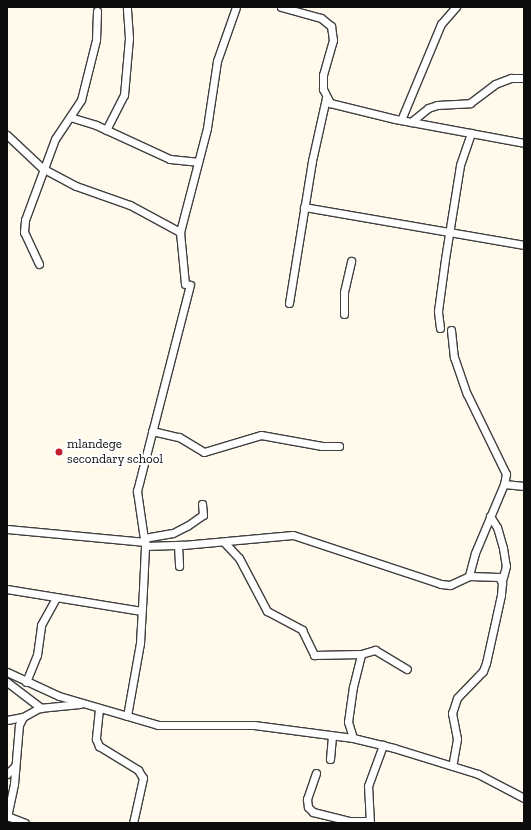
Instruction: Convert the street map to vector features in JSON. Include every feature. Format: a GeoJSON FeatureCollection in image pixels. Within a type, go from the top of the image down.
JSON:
{"type":"FeatureCollection","features":[{"type":"Feature","properties":{"kind":"street"},"geometry":{"type":"LineString","coordinates":[[106,130],[124,95],[129,38],[127,7]]}},
{"type":"Feature","properties":{"kind":"street"},"geometry":{"type":"LineString","coordinates":[[127,716],[140,643],[144,542],[137,491],[187,284],[180,232],[207,128],[217,61],[236,7]]}},
{"type":"Feature","properties":{"kind":"street"},"geometry":{"type":"LineString","coordinates":[[281,7],[321,18],[331,26],[333,40],[324,75],[326,98],[304,207],[289,303]]}},
{"type":"Feature","properties":{"kind":"street"},"geometry":{"type":"LineString","coordinates":[[401,120],[441,24],[456,7]]}},
{"type":"Feature","properties":{"kind":"street"},"geometry":{"type":"LineString","coordinates":[[39,264],[24,232],[25,220],[42,168],[54,139],[81,100],[93,57],[97,33],[97,11]]}},
{"type":"Feature","properties":{"kind":"street"},"geometry":{"type":"LineString","coordinates":[[411,122],[428,108],[438,105],[470,103],[495,84],[511,78],[524,78]]}},
{"type":"Feature","properties":{"kind":"street"},"geometry":{"type":"LineString","coordinates":[[326,98],[335,106],[524,143]]}},
{"type":"Feature","properties":{"kind":"street"},"geometry":{"type":"LineString","coordinates":[[70,117],[78,117],[170,159],[197,162]]}},
{"type":"Feature","properties":{"kind":"street"},"geometry":{"type":"LineString","coordinates":[[440,328],[438,311],[460,165],[471,133]]}},
{"type":"Feature","properties":{"kind":"street"},"geometry":{"type":"LineString","coordinates":[[7,135],[42,168],[76,186],[130,205],[180,232]]}},
{"type":"Feature","properties":{"kind":"street"},"geometry":{"type":"LineString","coordinates":[[304,207],[524,245]]}},
{"type":"Feature","properties":{"kind":"street"},"geometry":{"type":"LineString","coordinates":[[344,314],[344,292],[351,261]]}},
{"type":"Feature","properties":{"kind":"street"},"geometry":{"type":"LineString","coordinates":[[451,330],[459,372],[488,441],[506,474],[504,484],[475,553],[470,576]]}},
{"type":"Feature","properties":{"kind":"street"},"geometry":{"type":"LineString","coordinates":[[152,431],[179,437],[204,452],[261,435],[310,444],[339,446]]}},
{"type":"Feature","properties":{"kind":"street"},"geometry":{"type":"LineString","coordinates":[[504,484],[524,486]]}},
{"type":"Feature","properties":{"kind":"street"},"geometry":{"type":"LineString","coordinates":[[144,542],[173,533],[187,526],[203,515],[202,504]]}},
{"type":"Feature","properties":{"kind":"street"},"geometry":{"type":"LineString","coordinates":[[452,766],[457,738],[452,714],[457,698],[483,670],[501,595],[502,581],[506,566],[497,527],[490,516]]}},
{"type":"Feature","properties":{"kind":"street"},"geometry":{"type":"LineString","coordinates":[[7,529],[178,545],[224,542],[251,538],[302,536],[441,584],[450,585],[470,576],[496,575],[502,581]]}},
{"type":"Feature","properties":{"kind":"street"},"geometry":{"type":"LineString","coordinates":[[224,542],[239,558],[267,611],[302,630],[313,654],[361,654],[376,650],[406,669]]}},
{"type":"Feature","properties":{"kind":"street"},"geometry":{"type":"LineString","coordinates":[[178,545],[179,566]]}},
{"type":"Feature","properties":{"kind":"street"},"geometry":{"type":"LineString","coordinates":[[7,589],[141,611]]}},
{"type":"Feature","properties":{"kind":"street"},"geometry":{"type":"LineString","coordinates":[[26,682],[37,655],[41,625],[56,598]]}},
{"type":"Feature","properties":{"kind":"street"},"geometry":{"type":"LineString","coordinates":[[353,738],[348,722],[353,687],[361,654]]}},
{"type":"Feature","properties":{"kind":"street"},"geometry":{"type":"LineString","coordinates":[[7,672],[26,682],[84,704],[158,725],[254,726],[353,738],[383,745],[478,774],[524,798]]}},
{"type":"Feature","properties":{"kind":"street"},"geometry":{"type":"LineString","coordinates":[[7,682],[42,708]]}},
{"type":"Feature","properties":{"kind":"street"},"geometry":{"type":"LineString","coordinates":[[7,720],[23,717],[42,708],[84,704]]}},
{"type":"Feature","properties":{"kind":"street"},"geometry":{"type":"LineString","coordinates":[[99,709],[96,740],[99,746],[138,770],[143,778],[133,823]]}},
{"type":"Feature","properties":{"kind":"street"},"geometry":{"type":"LineString","coordinates":[[23,717],[19,725],[15,766],[7,816],[25,823]]}},
{"type":"Feature","properties":{"kind":"street"},"geometry":{"type":"LineString","coordinates":[[330,759],[332,736]]}},
{"type":"Feature","properties":{"kind":"street"},"geometry":{"type":"LineString","coordinates":[[316,773],[307,799],[308,807],[313,812],[349,821],[369,822],[368,786],[383,745]]}},
{"type":"Feature","properties":{"kind":"street"},"geometry":{"type":"LineString","coordinates":[[7,774],[15,766]]}},
{"type":"Feature","properties":{"kind":"place","name":"mlandege secondary school"},"geometry":{"type":"Point","coordinates":[59,452]}}]}
